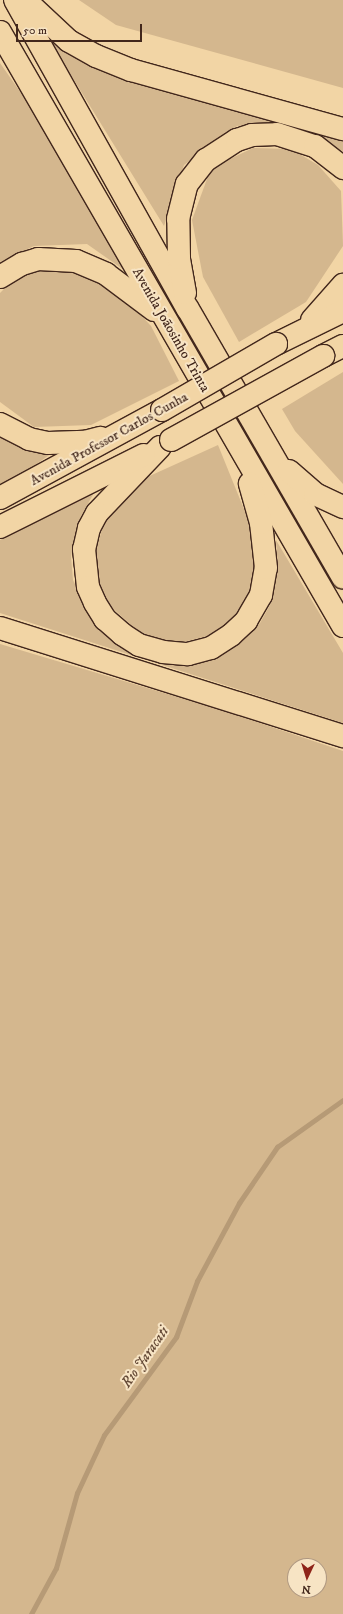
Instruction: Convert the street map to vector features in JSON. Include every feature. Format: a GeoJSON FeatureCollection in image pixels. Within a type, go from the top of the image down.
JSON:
{"type":"FeatureCollection","features":[{"type":"Feature","properties":{"kind":"main road","name":"Avenida Joãosinho Trinta"},"geometry":{"type":"LineString","coordinates":[[15,0],[188,310],[343,577]]}},
{"type":"Feature","properties":{"kind":"main road"},"geometry":{"type":"LineString","coordinates":[[25,0],[69,41],[96,56],[131,70],[343,129]]}},
{"type":"Feature","properties":{"kind":"main road","name":"Avenida Joãosinho Trinta"},"geometry":{"type":"LineString","coordinates":[[0,32],[243,457],[343,626]]}},
{"type":"Feature","properties":{"kind":"main road"},"geometry":{"type":"LineString","coordinates":[[188,310],[180,258],[178,219],[187,184],[206,160],[237,140],[252,135],[277,134],[316,146],[343,168]]}},
{"type":"Feature","properties":{"kind":"main road"},"geometry":{"type":"LineString","coordinates":[[0,277],[22,264],[38,259],[76,261],[90,266],[121,284],[166,321]]}},
{"type":"Feature","properties":{"kind":"main road"},"geometry":{"type":"LineString","coordinates":[[284,340],[319,313],[343,285]]}},
{"type":"Feature","properties":{"kind":"main road","name":"Avenida Professor Carlos Cunha"},"geometry":{"type":"LineString","coordinates":[[0,498],[158,412],[284,340],[343,311]]}},
{"type":"Feature","properties":{"kind":"main road","name":"Avenida Professor Carlos Cunha"},"geometry":{"type":"LineString","coordinates":[[0,527],[166,443],[333,354],[343,346]]}},
{"type":"Feature","properties":{"kind":"main road"},"geometry":{"type":"LineString","coordinates":[[0,424],[29,439],[66,443],[105,437],[158,412]]}},
{"type":"Feature","properties":{"kind":"main road"},"geometry":{"type":"LineString","coordinates":[[258,430],[304,486],[324,499],[343,507]]}},
{"type":"Feature","properties":{"kind":"main road"},"geometry":{"type":"LineString","coordinates":[[166,443],[97,513],[89,528],[84,549],[88,587],[105,619],[122,634],[139,645],[163,652],[188,654],[211,648],[231,635],[246,620],[261,595],[266,568],[265,548],[243,457]]}},
{"type":"Feature","properties":{"kind":"main road"},"geometry":{"type":"LineString","coordinates":[[0,628],[343,736]]}},
{"type":"Feature","properties":{"kind":"shaded area"},"geometry":{"type":"Polygon","coordinates":[[[79,0],[343,0],[343,88],[116,25],[79,0]]]}},
{"type":"Feature","properties":{"kind":"shaded area"},"geometry":{"type":"Polygon","coordinates":[[[40,25],[343,136],[343,151],[270,123],[237,126],[184,165],[164,226],[40,25]]]}},
{"type":"Feature","properties":{"kind":"shaded area"},"geometry":{"type":"Polygon","coordinates":[[[0,63],[35,113],[124,270],[87,244],[34,246],[0,262],[0,63]]]}},
{"type":"Feature","properties":{"kind":"shaded area"},"geometry":{"type":"Polygon","coordinates":[[[253,148],[291,149],[318,165],[341,191],[343,246],[306,302],[239,342],[203,277],[192,220],[211,168],[253,148]]]}},
{"type":"Feature","properties":{"kind":"shaded area"},"geometry":{"type":"Polygon","coordinates":[[[72,267],[115,287],[151,326],[179,381],[91,425],[34,427],[0,402],[0,293],[21,272],[72,267]]]}},
{"type":"Feature","properties":{"kind":"shaded area"},"geometry":{"type":"Polygon","coordinates":[[[343,372],[343,484],[295,431],[282,409],[343,372]]]}},
{"type":"Feature","properties":{"kind":"shaded area"},"geometry":{"type":"Polygon","coordinates":[[[0,433],[52,453],[14,480],[0,487],[0,433]]]}},
{"type":"Feature","properties":{"kind":"shaded area"},"geometry":{"type":"Polygon","coordinates":[[[218,445],[250,524],[258,558],[256,583],[234,620],[216,634],[179,643],[158,640],[139,632],[109,605],[100,587],[95,566],[97,547],[103,526],[117,505],[143,479],[218,445]]]}},
{"type":"Feature","properties":{"kind":"shaded area"},"geometry":{"type":"Polygon","coordinates":[[[95,491],[81,516],[71,556],[73,580],[92,620],[107,634],[141,653],[245,637],[260,623],[270,605],[278,568],[276,540],[343,653],[343,723],[0,613],[0,540],[95,491]]]}},
{"type":"Feature","properties":{"kind":"shaded area"},"geometry":{"type":"Polygon","coordinates":[[[0,644],[221,710],[343,751],[343,1614],[0,1614],[0,644]]]}},
{"type":"Feature","properties":{"kind":"waterway","name":"Rio Jaracati"},"geometry":{"type":"LineString","coordinates":[[31,1614],[56,1568],[77,1493],[104,1435],[176,1337],[197,1281],[239,1203],[277,1147],[343,1100]]}}]}
